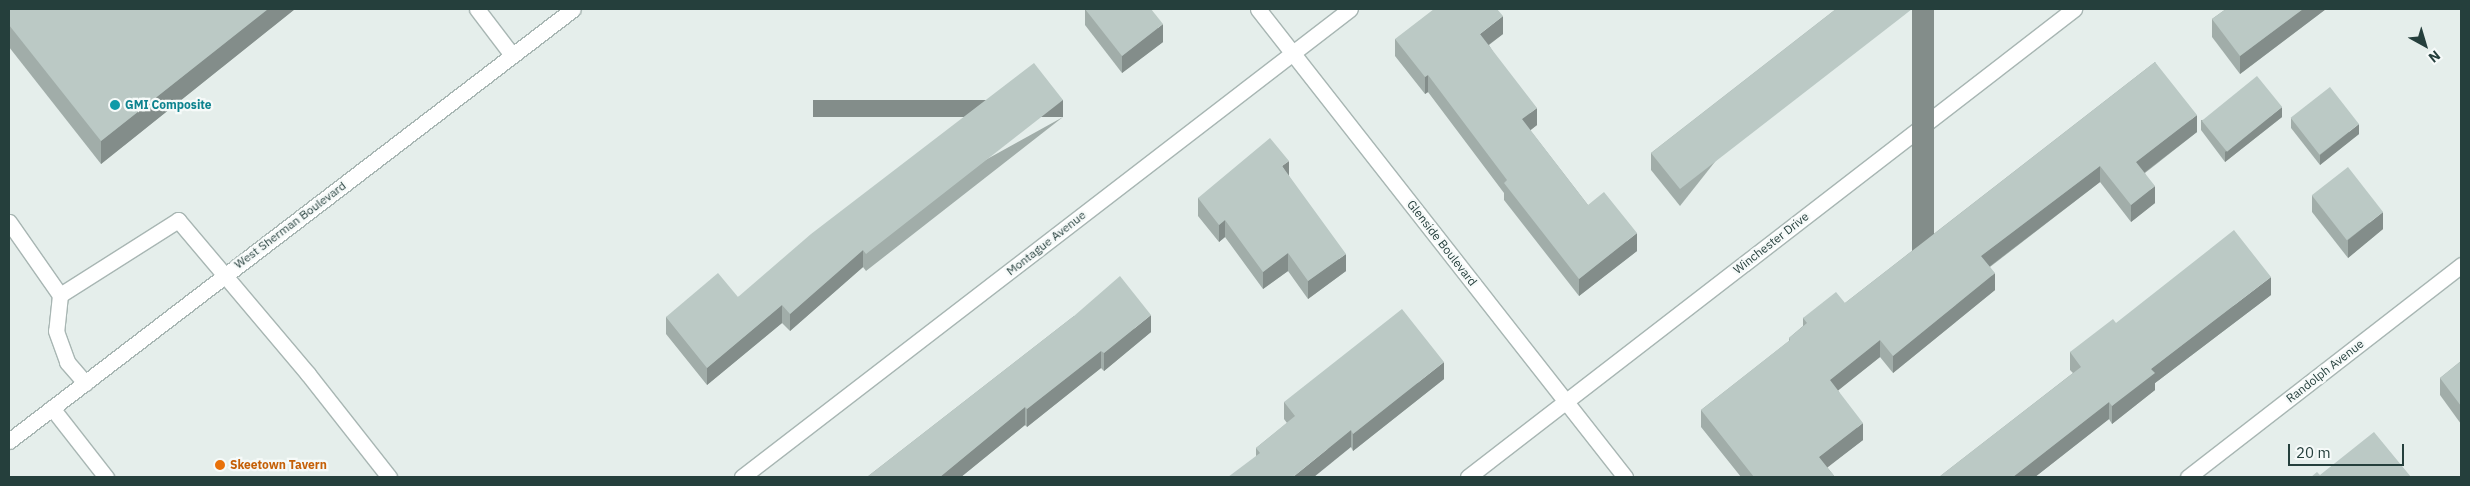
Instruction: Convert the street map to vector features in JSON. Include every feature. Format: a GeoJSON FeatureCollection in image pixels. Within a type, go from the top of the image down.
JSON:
{"type":"FeatureCollection","features":[{"type":"Feature","properties":{"kind":"street"},"geometry":{"type":"LineString","coordinates":[[477,9],[512,55]]}},
{"type":"Feature","properties":{"kind":"street","name":"West Sherman Boulevard"},"geometry":{"type":"LineString","coordinates":[[9,441],[572,9]]}},
{"type":"Feature","properties":{"kind":"street","name":"Glenside Boulevard"},"geometry":{"type":"LineString","coordinates":[[1258,9],[1625,477]]}},
{"type":"Feature","properties":{"kind":"street","name":"Montague Avenue"},"geometry":{"type":"LineString","coordinates":[[742,477],[1350,9]]}},
{"type":"Feature","properties":{"kind":"street","name":"Winchester Drive"},"geometry":{"type":"LineString","coordinates":[[1468,477],[2074,9]]}},
{"type":"Feature","properties":{"kind":"street"},"geometry":{"type":"LineString","coordinates":[[60,295],[178,220],[222,277],[308,374],[389,477]]}},
{"type":"Feature","properties":{"kind":"street"},"geometry":{"type":"LineString","coordinates":[[9,222],[60,295],[56,331],[67,362],[85,383]]}},
{"type":"Feature","properties":{"kind":"street","name":"Randolph Avenue"},"geometry":{"type":"LineString","coordinates":[[2188,477],[2461,265]]}},
{"type":"Feature","properties":{"kind":"street"},"geometry":{"type":"LineString","coordinates":[[52,408],[106,477]]}},
{"type":"Feature","properties":{"kind":"building","name":"GMI Composite"},"geometry":{"type":"Polygon","coordinates":[[[9,9],[268,9],[101,141],[9,25],[9,9]]]}},
{"type":"Feature","properties":{"kind":"building"},"geometry":{"type":"Polygon","coordinates":[[[1085,9],[1151,9],[1163,24],[1122,56],[1085,9]]]}},
{"type":"Feature","properties":{"kind":"building"},"geometry":{"type":"Polygon","coordinates":[[[1434,9],[1497,9],[1503,16],[1480,34],[1537,108],[1522,119],[1588,205],[1604,192],[1637,233],[1579,279],[1504,183],[1507,180],[1428,75],[1425,77],[1395,39],[1434,9]]]}},
{"type":"Feature","properties":{"kind":"building"},"geometry":{"type":"Polygon","coordinates":[[[1836,9],[1912,9],[1680,189],[1651,153],[1836,9]]]}},
{"type":"Feature","properties":{"kind":"building"},"geometry":{"type":"Polygon","coordinates":[[[2226,9],[2303,9],[2240,56],[2212,19],[2226,9]]]}},
{"type":"Feature","properties":{"kind":"building"},"geometry":{"type":"Polygon","coordinates":[[[2155,62],[2197,115],[2136,162],[2155,186],[2131,205],[2100,166],[1981,256],[1995,273],[1893,356],[1880,340],[1830,380],[1863,423],[1819,457],[1835,477],[1754,477],[1701,410],[1790,340],[1789,338],[1807,323],[1803,318],[1836,292],[1845,303],[2155,62]]]}},
{"type":"Feature","properties":{"kind":"building"},"geometry":{"type":"Polygon","coordinates":[[[1034,63],[1063,100],[866,254],[863,250],[790,314],[782,305],[707,368],[666,317],[718,273],[738,297],[811,234],[1034,63]]]}},
{"type":"Feature","properties":{"kind":"building"},"geometry":{"type":"Polygon","coordinates":[[[2257,76],[2282,107],[2227,152],[2202,121],[2257,76]]]}},
{"type":"Feature","properties":{"kind":"building"},"geometry":{"type":"Polygon","coordinates":[[[2330,87],[2359,124],[2320,155],[2291,118],[2330,87]]]}},
{"type":"Feature","properties":{"kind":"building"},"geometry":{"type":"Polygon","coordinates":[[[1270,138],[1289,161],[1282,166],[1346,254],[1308,281],[1288,253],[1263,272],[1225,220],[1219,225],[1198,198],[1270,138]]]}},
{"type":"Feature","properties":{"kind":"building"},"geometry":{"type":"Polygon","coordinates":[[[2348,167],[2383,212],[2347,240],[2312,195],[2348,167]]]}},
{"type":"Feature","properties":{"kind":"building"},"geometry":{"type":"Polygon","coordinates":[[[2234,230],[2271,277],[2151,369],[2155,373],[2112,406],[2109,402],[2013,477],[1939,477],[2081,367],[2070,352],[2113,319],[2116,323],[2234,230]]]}},
{"type":"Feature","properties":{"kind":"building"},"geometry":{"type":"Polygon","coordinates":[[[1120,276],[1151,315],[1104,353],[1101,351],[1027,409],[1025,407],[940,477],[867,477],[1074,316],[1120,276]]]}},
{"type":"Feature","properties":{"kind":"building"},"geometry":{"type":"Polygon","coordinates":[[[1402,309],[1444,362],[1353,434],[1351,430],[1293,477],[1228,477],[1260,453],[1256,448],[1295,416],[1284,402],[1402,309]]]}},
{"type":"Feature","properties":{"kind":"building"},"geometry":{"type":"Polygon","coordinates":[[[2461,361],[2461,406],[2440,378],[2461,361]]]}},
{"type":"Feature","properties":{"kind":"building"},"geometry":{"type":"Polygon","coordinates":[[[2374,432],[2411,477],[2311,477],[2317,472],[2320,475],[2374,432]]]}},
{"type":"Feature","properties":{"kind":"place","name":"GMI Composite"},"geometry":{"type":"Point","coordinates":[115,105]}},
{"type":"Feature","properties":{"kind":"place","name":"Skeetown Tavern"},"geometry":{"type":"Point","coordinates":[220,465]}}]}
